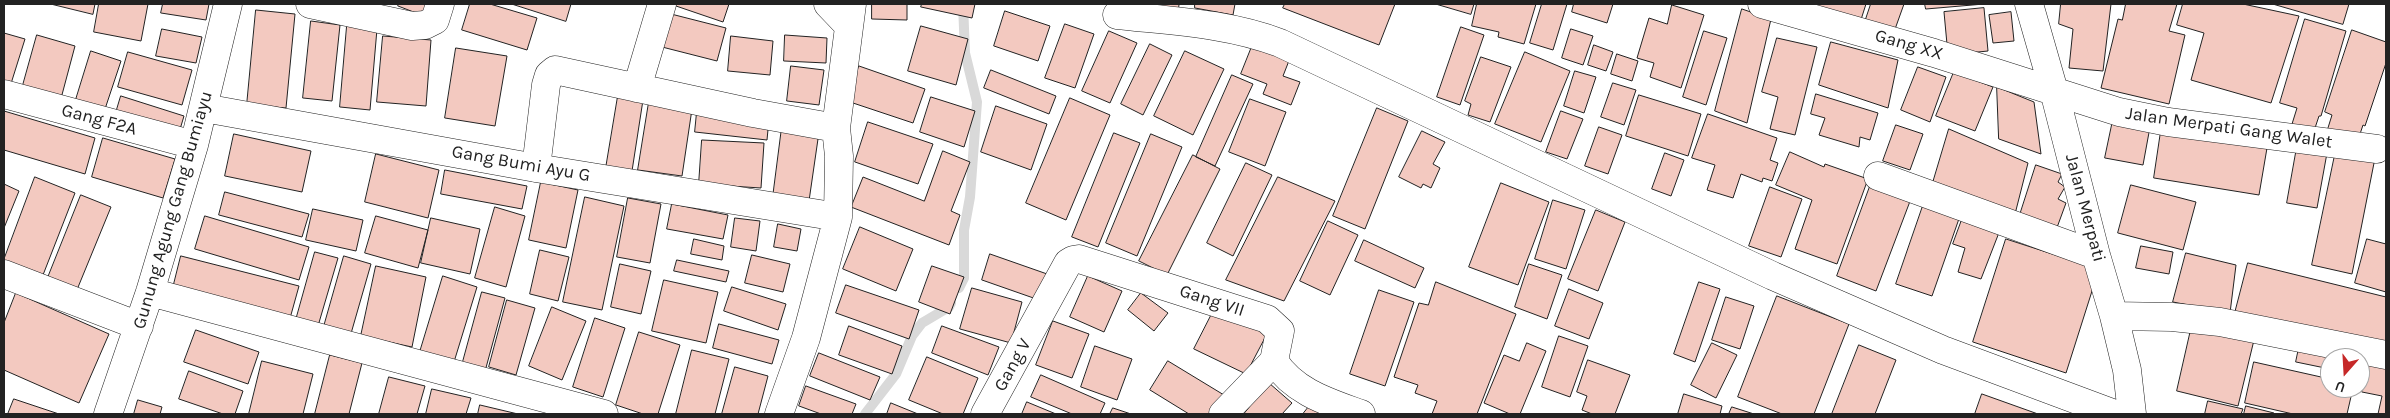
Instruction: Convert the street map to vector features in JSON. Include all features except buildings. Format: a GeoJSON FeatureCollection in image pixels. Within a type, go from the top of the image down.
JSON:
{"type":"FeatureCollection","features":[{"type":"Feature","properties":{"kind":"street","name":"Gunung Agung Gang Bumiayu"},"geometry":{"type":"LineString","coordinates":[[108,414],[140,326],[194,145],[228,4]]}},
{"type":"Feature","properties":{"kind":"street"},"geometry":{"type":"LineString","coordinates":[[310,4],[412,26],[425,26],[435,20],[440,4]]}},
{"type":"Feature","properties":{"kind":"street"},"geometry":{"type":"LineString","coordinates":[[637,88],[662,4]]}},
{"type":"Feature","properties":{"kind":"street"},"geometry":{"type":"LineString","coordinates":[[779,414],[806,338],[838,217],[839,156],[836,128],[850,15],[828,4]]}},
{"type":"Feature","properties":{"kind":"street","name":"Gang XX"},"geometry":{"type":"LineString","coordinates":[[1762,4],[1934,53],[2054,91]]}},
{"type":"Feature","properties":{"kind":"street","name":"Jalan Merpati"},"geometry":{"type":"LineString","coordinates":[[2029,4],[2054,91],[2096,256],[2114,316],[2127,370],[2132,414]]}},
{"type":"Feature","properties":{"kind":"street"},"geometry":{"type":"LineString","coordinates":[[1117,15],[1229,28],[1256,34],[1280,43],[1773,276],[1943,350],[2115,414]]}},
{"type":"Feature","properties":{"kind":"street"},"geometry":{"type":"LineString","coordinates":[[536,168],[546,85],[552,72],[555,70],[572,72],[744,112],[836,128]]}},
{"type":"Feature","properties":{"kind":"street","name":"Jalan Merpati Gang Walet"},"geometry":{"type":"LineString","coordinates":[[2054,91],[2119,112],[2168,122],[2377,148]]}},
{"type":"Feature","properties":{"kind":"street","name":"Gang F2A"},"geometry":{"type":"LineString","coordinates":[[4,94],[194,145]]}},
{"type":"Feature","properties":{"kind":"street","name":"Gang Bumi Ayu G"},"geometry":{"type":"LineString","coordinates":[[204,108],[536,168],[838,217]]}},
{"type":"Feature","properties":{"kind":"street"},"geometry":{"type":"LineString","coordinates":[[1878,176],[2096,256]]}},
{"type":"Feature","properties":{"kind":"street","name":"Gang VII"},"geometry":{"type":"LineString","coordinates":[[1041,315],[1068,263],[1079,259],[1267,319],[1280,331],[1274,361]]}},
{"type":"Feature","properties":{"kind":"street"},"geometry":{"type":"LineString","coordinates":[[4,274],[140,326]]}},
{"type":"Feature","properties":{"kind":"street"},"geometry":{"type":"LineString","coordinates":[[150,292],[604,414]]}},
{"type":"Feature","properties":{"kind":"street","name":"Gang V"},"geometry":{"type":"LineString","coordinates":[[985,414],[1041,315]]}},
{"type":"Feature","properties":{"kind":"street"},"geometry":{"type":"LineString","coordinates":[[2114,316],[2172,317],[2220,322],[2386,355]]}},
{"type":"Feature","properties":{"kind":"street"},"geometry":{"type":"LineString","coordinates":[[1223,414],[1274,361],[1282,374],[1315,397],[1361,414]]}},
{"type":"Feature","properties":{"kind":"waterway"},"geometry":{"type":"LineString","coordinates":[[959,288],[964,278],[964,230],[970,197],[977,102],[965,53],[963,4]]}},
{"type":"Feature","properties":{"kind":"waterway"},"geometry":{"type":"LineString","coordinates":[[865,414],[896,374],[912,336],[922,323],[949,307],[951,303]]}}]}
